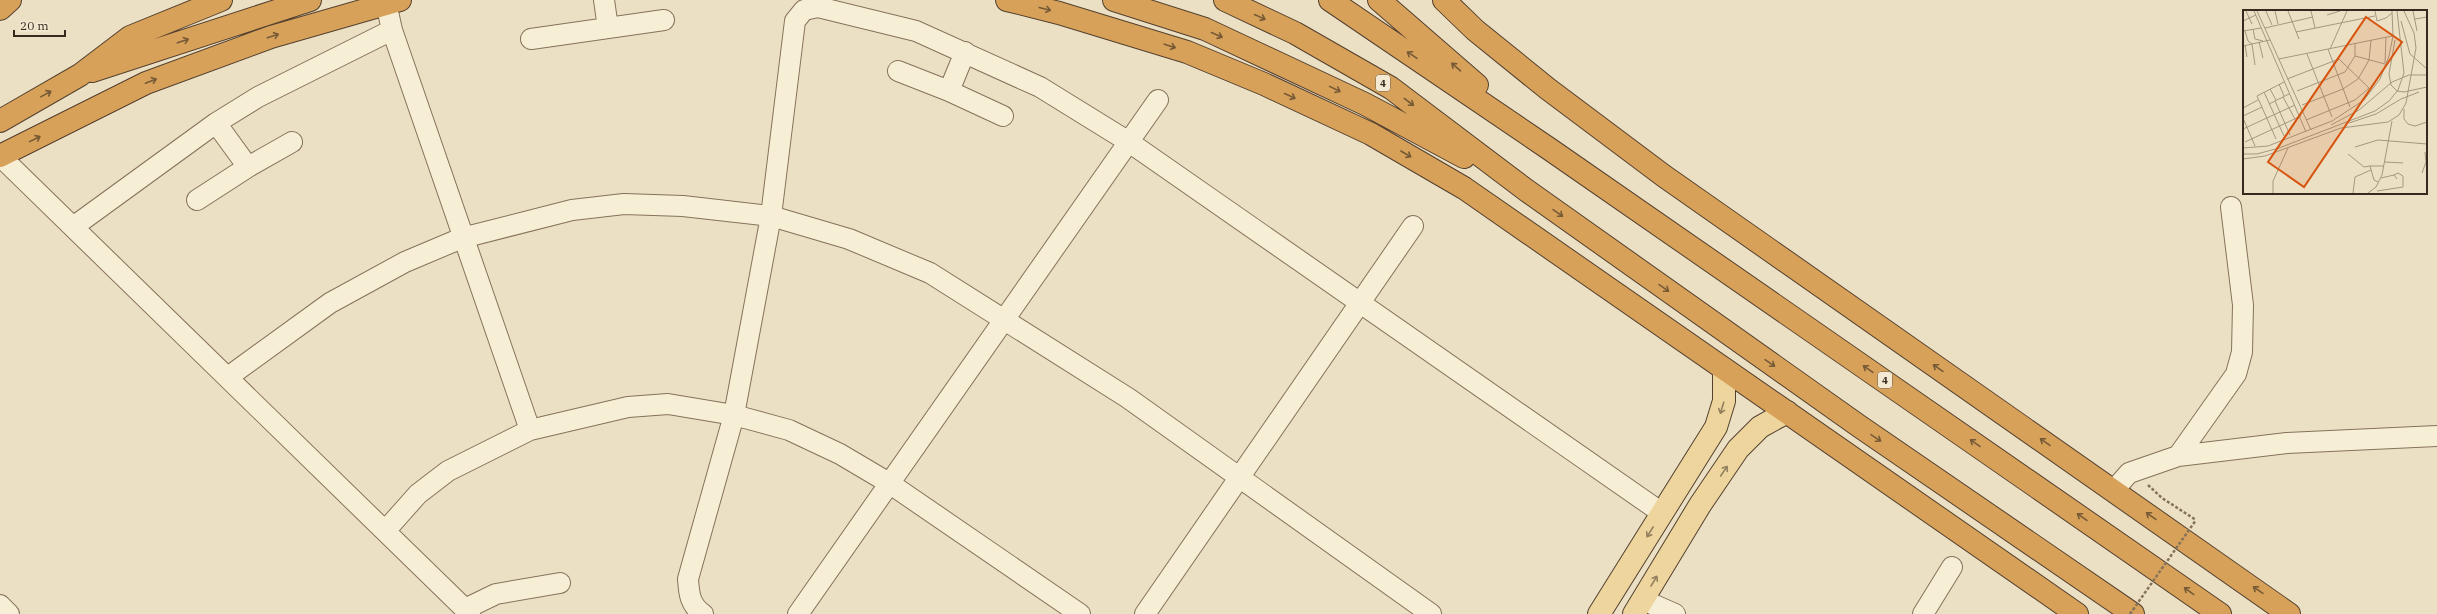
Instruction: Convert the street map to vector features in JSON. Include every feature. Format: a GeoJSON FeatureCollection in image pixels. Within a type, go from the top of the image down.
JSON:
{"type":"FeatureCollection","features":[{"type":"Feature","properties":{"kind":"highway"},"geometry":{"type":"LineString","coordinates":[[0,9],[10,0]]}},
{"type":"Feature","properties":{"kind":"highway"},"geometry":{"type":"LineString","coordinates":[[0,121],[80,75],[130,37],[221,0]]}},
{"type":"Feature","properties":{"kind":"highway"},"geometry":{"type":"LineString","coordinates":[[80,75],[310,0]]}},
{"type":"Feature","properties":{"kind":"highway"},"geometry":{"type":"LineString","coordinates":[[1008,0],[1059,12],[1187,52],[1264,84],[1371,134],[1464,188],[2077,614]]}},
{"type":"Feature","properties":{"kind":"highway"},"geometry":{"type":"LineString","coordinates":[[1114,0],[1204,29],[1279,63],[1364,104],[1526,190]]}},
{"type":"Feature","properties":{"kind":"highway","name":"4"},"geometry":{"type":"LineString","coordinates":[[1225,0],[1295,33],[1391,88],[1526,190],[1859,426],[2132,614]]}},
{"type":"Feature","properties":{"kind":"highway"},"geometry":{"type":"LineString","coordinates":[[1330,0],[1548,148]]}},
{"type":"Feature","properties":{"kind":"highway","name":"4"},"geometry":{"type":"LineString","coordinates":[[1379,0],[1548,148],[2220,614]]}},
{"type":"Feature","properties":{"kind":"highway"},"geometry":{"type":"LineString","coordinates":[[1444,0],[1475,30],[1548,89],[1664,176],[2289,614]]}},
{"type":"Feature","properties":{"kind":"highway"},"geometry":{"type":"LineString","coordinates":[[0,156],[146,83],[271,37],[393,1]]}},
{"type":"Feature","properties":{"kind":"main road"},"geometry":{"type":"LineString","coordinates":[[1599,614],[1716,427],[1724,401],[1724,369]]}},
{"type":"Feature","properties":{"kind":"main road"},"geometry":{"type":"LineString","coordinates":[[1638,607],[1700,505],[1738,449],[1760,427],[1787,412]]}},
{"type":"Feature","properties":{"kind":"street"},"geometry":{"type":"LineString","coordinates":[[604,0],[608,28]]}},
{"type":"Feature","properties":{"kind":"street"},"geometry":{"type":"LineString","coordinates":[[393,1],[392,30],[462,238],[530,430]]}},
{"type":"Feature","properties":{"kind":"street"},"geometry":{"type":"LineString","coordinates":[[703,614],[697,610],[689,598],[688,579],[734,415],[771,216],[795,21],[804,10],[818,7],[916,31],[1040,87],[1129,142],[1662,513]]}},
{"type":"Feature","properties":{"kind":"street"},"geometry":{"type":"LineString","coordinates":[[531,39],[664,20]]}},
{"type":"Feature","properties":{"kind":"street"},"geometry":{"type":"LineString","coordinates":[[73,227],[216,123],[258,97],[392,30]]}},
{"type":"Feature","properties":{"kind":"street"},"geometry":{"type":"LineString","coordinates":[[949,91],[965,52]]}},
{"type":"Feature","properties":{"kind":"street"},"geometry":{"type":"LineString","coordinates":[[898,71],[949,91],[1003,116]]}},
{"type":"Feature","properties":{"kind":"street"},"geometry":{"type":"LineString","coordinates":[[798,614],[1158,100]]}},
{"type":"Feature","properties":{"kind":"street"},"geometry":{"type":"LineString","coordinates":[[216,123],[248,167]]}},
{"type":"Feature","properties":{"kind":"street"},"geometry":{"type":"LineString","coordinates":[[197,200],[248,167],[292,142]]}},
{"type":"Feature","properties":{"kind":"street"},"geometry":{"type":"LineString","coordinates":[[0,156],[386,530],[468,612],[496,594],[560,583]]}},
{"type":"Feature","properties":{"kind":"street"},"geometry":{"type":"LineString","coordinates":[[228,377],[330,303],[405,262],[462,238],[572,210],[624,204],[683,206],[771,216],[849,239],[930,273],[1128,398],[1431,614]]}},
{"type":"Feature","properties":{"kind":"street"},"geometry":{"type":"LineString","coordinates":[[2178,456],[2236,374],[2242,352],[2243,305],[2231,207]]}},
{"type":"Feature","properties":{"kind":"street"},"geometry":{"type":"LineString","coordinates":[[1145,614],[1240,479],[1413,226]]}},
{"type":"Feature","properties":{"kind":"street"},"geometry":{"type":"LineString","coordinates":[[386,530],[418,494],[448,471],[530,430],[628,407],[668,404],[734,415],[789,430],[840,454],[889,483],[1080,614]]}},
{"type":"Feature","properties":{"kind":"street"},"geometry":{"type":"LineString","coordinates":[[2114,490],[2129,473],[2178,456],[2287,443],[2437,436]]}},
{"type":"Feature","properties":{"kind":"street"},"geometry":{"type":"LineString","coordinates":[[1923,614],[1952,567]]}},
{"type":"Feature","properties":{"kind":"street"},"geometry":{"type":"LineString","coordinates":[[0,605],[9,614]]}},
{"type":"Feature","properties":{"kind":"street"},"geometry":{"type":"LineString","coordinates":[[1638,607],[1674,614]]}},
{"type":"Feature","properties":{"kind":"path"},"geometry":{"type":"LineString","coordinates":[[2132,614],[2196,520],[2162,498]]}}]}
